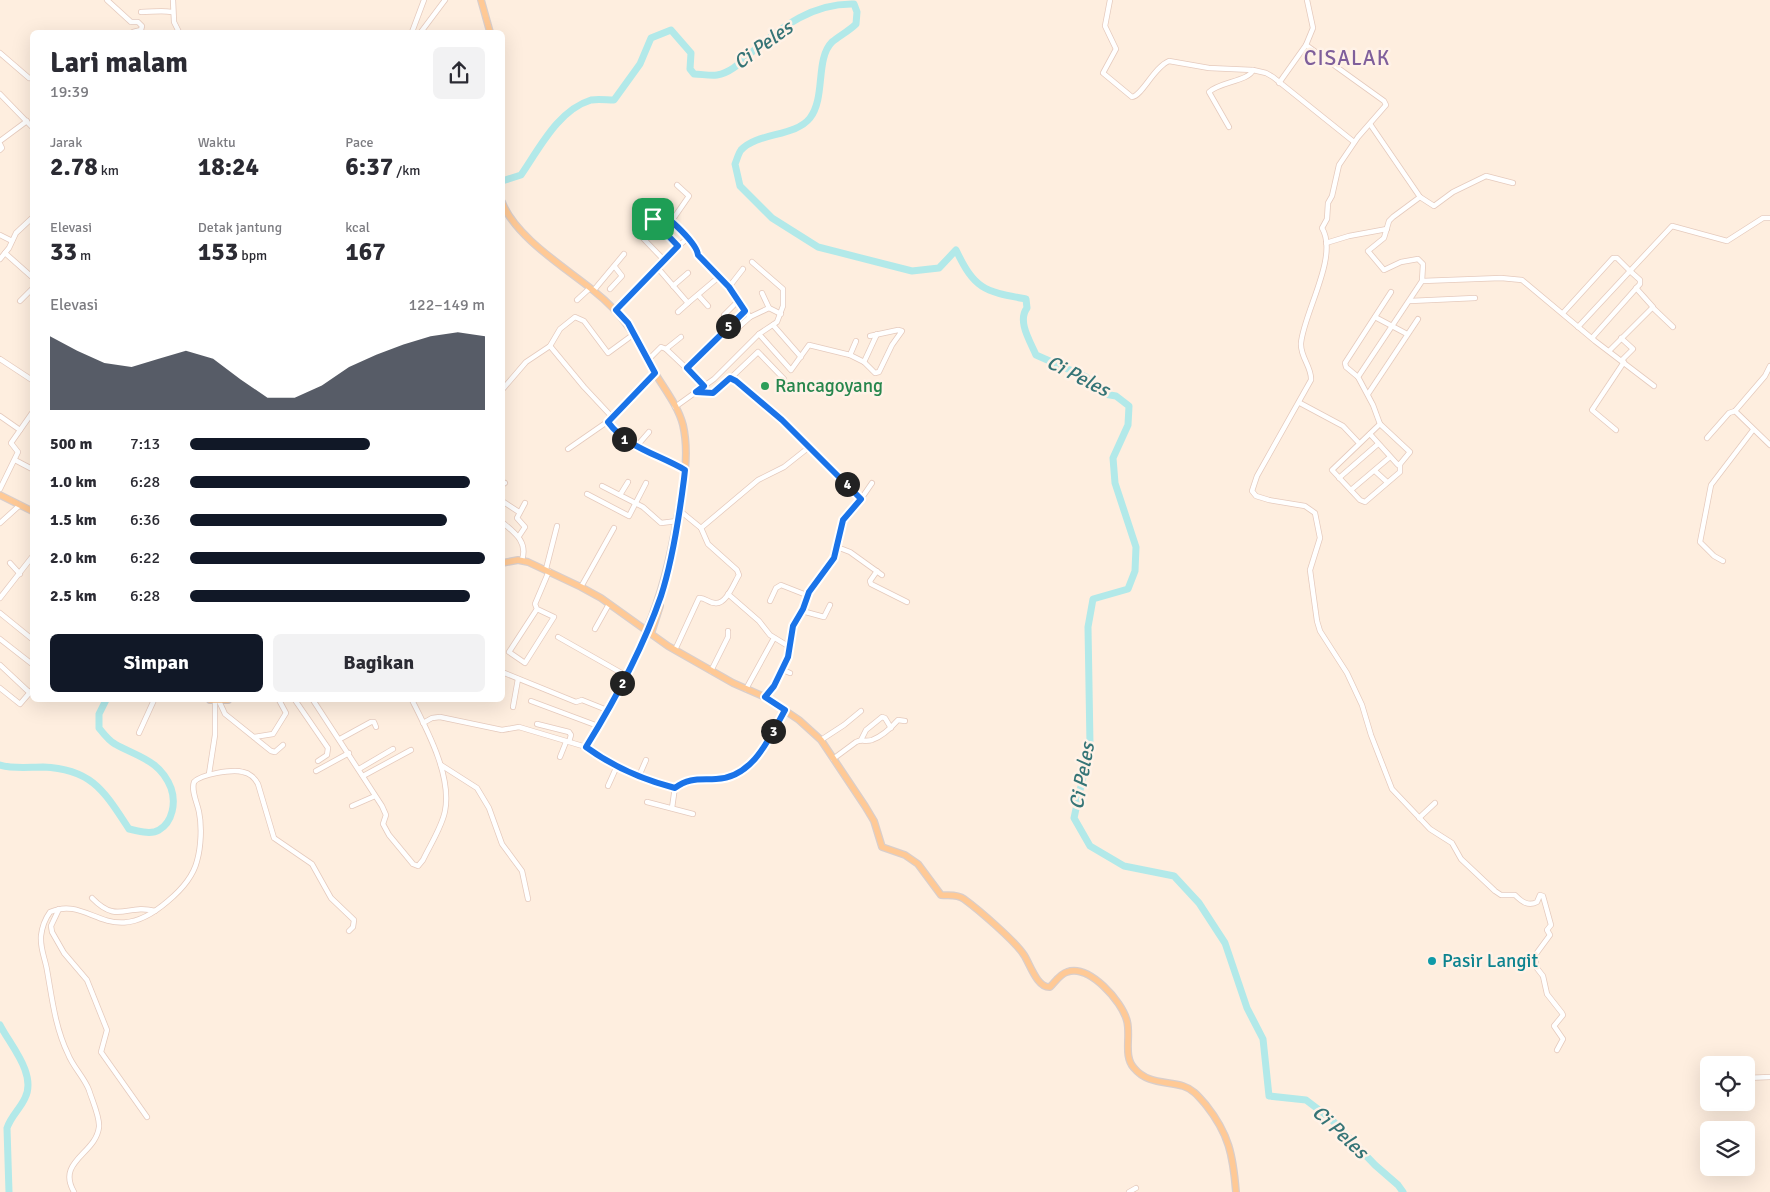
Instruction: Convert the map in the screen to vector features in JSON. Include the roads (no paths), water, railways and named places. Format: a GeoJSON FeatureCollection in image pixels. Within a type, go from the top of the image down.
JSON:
{"type":"FeatureCollection","features":[{"type":"Feature","properties":{"kind":"main road"},"geometry":{"type":"LineString","coordinates":[[481,0],[489,30]]}},
{"type":"Feature","properties":{"kind":"main road"},"geometry":{"type":"LineString","coordinates":[[505,207],[517,225],[531,240],[616,310],[634,334],[675,407],[683,426],[685,470],[679,510],[661,596],[648,634]]}},
{"type":"Feature","properties":{"kind":"main road"},"geometry":{"type":"LineString","coordinates":[[0,495],[30,511]]}},
{"type":"Feature","properties":{"kind":"main road"},"geometry":{"type":"LineString","coordinates":[[505,563],[522,560],[581,587],[609,604],[648,634],[711,671],[765,697],[811,729],[821,740],[872,817],[882,847],[905,854],[918,864],[941,895],[960,897],[975,908],[1023,953],[1042,984],[1049,987],[1066,972],[1076,971],[1092,977],[1112,994],[1127,1018],[1129,1059],[1132,1066],[1140,1074],[1155,1081],[1189,1088],[1198,1095],[1220,1124],[1231,1151],[1236,1192]]}},
{"type":"Feature","properties":{"kind":"main road"},"geometry":{"type":"LineString","coordinates":[[636,624],[644,624],[654,619]]}},
{"type":"Feature","properties":{"kind":"main road"},"geometry":{"type":"LineString","coordinates":[[654,619],[660,641]]}},
{"type":"Feature","properties":{"kind":"street"},"geometry":{"type":"LineString","coordinates":[[107,0],[131,22],[138,22],[142,26],[141,30]]}},
{"type":"Feature","properties":{"kind":"street"},"geometry":{"type":"LineString","coordinates":[[173,0],[172,12],[178,30]]}},
{"type":"Feature","properties":{"kind":"street"},"geometry":{"type":"LineString","coordinates":[[413,30],[424,0]]}},
{"type":"Feature","properties":{"kind":"street"},"geometry":{"type":"LineString","coordinates":[[422,30],[445,0]]}},
{"type":"Feature","properties":{"kind":"street"},"geometry":{"type":"LineString","coordinates":[[1110,0],[1105,26],[1116,49],[1103,73],[1132,97],[1136,96],[1154,73],[1169,62],[1209,68],[1252,70],[1266,73],[1354,142]]}},
{"type":"Feature","properties":{"kind":"street"},"geometry":{"type":"LineString","coordinates":[[1279,83],[1306,46],[1313,28],[1307,0]]}},
{"type":"Feature","properties":{"kind":"street"},"geometry":{"type":"LineString","coordinates":[[142,12],[153,12],[158,9],[172,12]]}},
{"type":"Feature","properties":{"kind":"street"},"geometry":{"type":"LineString","coordinates":[[1306,46],[1386,102],[1384,108],[1354,142],[1339,165],[1332,196],[1328,203],[1327,218],[1322,228],[1325,233],[1326,243],[1323,268],[1301,342],[1301,348],[1312,374],[1309,386],[1257,476],[1252,492],[1269,500],[1305,506],[1314,511],[1317,516],[1320,543],[1310,570],[1317,621],[1320,631],[1347,673],[1362,705],[1368,728],[1392,789],[1430,829],[1452,843],[1461,859],[1501,895],[1515,895],[1518,899],[1530,904],[1537,902],[1540,895],[1543,896],[1551,925],[1547,930],[1550,935],[1539,949],[1535,958],[1536,967],[1548,987],[1547,994],[1560,1008],[1563,1015],[1554,1026],[1563,1039],[1557,1050]]}},
{"type":"Feature","properties":{"kind":"street"},"geometry":{"type":"LineString","coordinates":[[1,55],[29,78]]}},
{"type":"Feature","properties":{"kind":"street"},"geometry":{"type":"LineString","coordinates":[[1229,127],[1209,92],[1214,88],[1249,76],[1252,70]]}},
{"type":"Feature","properties":{"kind":"street"},"geometry":{"type":"LineString","coordinates":[[0,94],[30,125]]}},
{"type":"Feature","properties":{"kind":"street"},"geometry":{"type":"LineString","coordinates":[[0,102],[5,98]]}},
{"type":"Feature","properties":{"kind":"street"},"geometry":{"type":"LineString","coordinates":[[0,150],[0,142],[27,121]]}},
{"type":"Feature","properties":{"kind":"street"},"geometry":{"type":"LineString","coordinates":[[1370,124],[1420,197],[1434,206],[1453,192],[1486,176],[1513,183]]}},
{"type":"Feature","properties":{"kind":"street"},"geometry":{"type":"LineString","coordinates":[[671,222],[689,196],[677,185]]}},
{"type":"Feature","properties":{"kind":"street"},"geometry":{"type":"LineString","coordinates":[[1358,377],[1422,281],[1423,264],[1418,259],[1401,262],[1384,270],[1375,262],[1369,249],[1384,238],[1393,217],[1420,197]]}},
{"type":"Feature","properties":{"kind":"street"},"geometry":{"type":"LineString","coordinates":[[678,246],[653,219],[659,213],[688,238],[698,250],[698,255],[720,276],[729,287],[737,302],[750,317]]}},
{"type":"Feature","properties":{"kind":"street"},"geometry":{"type":"LineString","coordinates":[[1578,327],[1672,226],[1727,241],[1762,218],[1770,218]]}},
{"type":"Feature","properties":{"kind":"street"},"geometry":{"type":"LineString","coordinates":[[0,259],[16,233],[30,220]]}},
{"type":"Feature","properties":{"kind":"street"},"geometry":{"type":"LineString","coordinates":[[1326,243],[1349,236],[1387,229]]}},
{"type":"Feature","properties":{"kind":"street"},"geometry":{"type":"LineString","coordinates":[[637,232],[663,259]]}},
{"type":"Feature","properties":{"kind":"street"},"geometry":{"type":"LineString","coordinates":[[0,235],[12,241]]}},
{"type":"Feature","properties":{"kind":"street"},"geometry":{"type":"LineString","coordinates":[[616,310],[663,259],[688,238]]}},
{"type":"Feature","properties":{"kind":"street"},"geometry":{"type":"LineString","coordinates":[[6,252],[30,275]]}},
{"type":"Feature","properties":{"kind":"street"},"geometry":{"type":"LineString","coordinates":[[577,300],[592,289],[615,267],[624,254]]}},
{"type":"Feature","properties":{"kind":"street"},"geometry":{"type":"LineString","coordinates":[[1564,313],[1613,258],[1617,258],[1641,282],[1592,338]]}},
{"type":"Feature","properties":{"kind":"street"},"geometry":{"type":"LineString","coordinates":[[675,407],[735,360],[759,334],[773,325],[781,314],[784,296],[781,285],[752,262]]}},
{"type":"Feature","properties":{"kind":"street"},"geometry":{"type":"LineString","coordinates":[[656,266],[688,303]]}},
{"type":"Feature","properties":{"kind":"street"},"geometry":{"type":"LineString","coordinates":[[610,289],[622,276],[615,267]]}},
{"type":"Feature","properties":{"kind":"street"},"geometry":{"type":"LineString","coordinates":[[729,287],[743,269]]}},
{"type":"Feature","properties":{"kind":"street"},"geometry":{"type":"LineString","coordinates":[[673,286],[688,273]]}},
{"type":"Feature","properties":{"kind":"street"},"geometry":{"type":"LineString","coordinates":[[678,312],[720,276]]}},
{"type":"Feature","properties":{"kind":"street"},"geometry":{"type":"LineString","coordinates":[[1422,281],[1501,278],[1522,280],[1564,313],[1578,327],[1654,386]]}},
{"type":"Feature","properties":{"kind":"street"},"geometry":{"type":"LineString","coordinates":[[1636,288],[1652,307],[1673,326]]}},
{"type":"Feature","properties":{"kind":"street"},"geometry":{"type":"LineString","coordinates":[[20,301],[30,291]]}},
{"type":"Feature","properties":{"kind":"street"},"geometry":{"type":"LineString","coordinates":[[1380,424],[1334,467],[1333,472],[1360,500],[1365,502],[1400,472],[1400,464],[1410,452],[1380,424],[1368,394],[1358,377],[1345,365],[1391,292]]}},
{"type":"Feature","properties":{"kind":"street"},"geometry":{"type":"LineString","coordinates":[[762,293],[769,308],[781,314]]}},
{"type":"Feature","properties":{"kind":"street"},"geometry":{"type":"LineString","coordinates":[[698,295],[708,306]]}},
{"type":"Feature","properties":{"kind":"street"},"geometry":{"type":"LineString","coordinates":[[1410,301],[1475,298]]}},
{"type":"Feature","properties":{"kind":"street"},"geometry":{"type":"LineString","coordinates":[[724,314],[737,302]]}},
{"type":"Feature","properties":{"kind":"street"},"geometry":{"type":"LineString","coordinates":[[1609,351],[1652,307]]}},
{"type":"Feature","properties":{"kind":"street"},"geometry":{"type":"LineString","coordinates":[[730,335],[750,317],[769,308]]}},
{"type":"Feature","properties":{"kind":"street"},"geometry":{"type":"LineString","coordinates":[[687,368],[745,311]]}},
{"type":"Feature","properties":{"kind":"street"},"geometry":{"type":"LineString","coordinates":[[505,386],[526,362],[550,346],[560,329],[576,316],[584,321],[608,353],[634,334]]}},
{"type":"Feature","properties":{"kind":"street"},"geometry":{"type":"LineString","coordinates":[[1375,317],[1407,334]]}},
{"type":"Feature","properties":{"kind":"street"},"geometry":{"type":"LineString","coordinates":[[1368,394],[1418,319]]}},
{"type":"Feature","properties":{"kind":"street"},"geometry":{"type":"LineString","coordinates":[[773,325],[800,357]]}},
{"type":"Feature","properties":{"kind":"street"},"geometry":{"type":"LineString","coordinates":[[759,334],[790,369],[793,369],[809,345],[850,355],[864,362],[875,372],[879,372],[892,345],[902,331],[898,330],[870,336]]}},
{"type":"Feature","properties":{"kind":"street"},"geometry":{"type":"LineString","coordinates":[[864,362],[877,334]]}},
{"type":"Feature","properties":{"kind":"street"},"geometry":{"type":"LineString","coordinates":[[666,349],[681,337]]}},
{"type":"Feature","properties":{"kind":"street"},"geometry":{"type":"LineString","coordinates":[[1616,430],[1592,410],[1623,361],[1633,349],[1621,338]]}},
{"type":"Feature","properties":{"kind":"street"},"geometry":{"type":"LineString","coordinates":[[850,355],[856,341]]}},
{"type":"Feature","properties":{"kind":"street"},"geometry":{"type":"LineString","coordinates":[[550,346],[584,388],[613,418]]}},
{"type":"Feature","properties":{"kind":"street"},"geometry":{"type":"LineString","coordinates":[[648,360],[661,347],[666,349],[704,386]]}},
{"type":"Feature","properties":{"kind":"street"},"geometry":{"type":"LineString","coordinates":[[696,392],[713,393],[758,352],[784,379]]}},
{"type":"Feature","properties":{"kind":"street"},"geometry":{"type":"LineString","coordinates":[[0,359],[30,379]]}},
{"type":"Feature","properties":{"kind":"street"},"geometry":{"type":"LineString","coordinates":[[1707,438],[1729,413],[1735,411],[1765,376],[1770,366]]}},
{"type":"Feature","properties":{"kind":"street"},"geometry":{"type":"LineString","coordinates":[[568,449],[613,418],[655,373]]}},
{"type":"Feature","properties":{"kind":"street"},"geometry":{"type":"LineString","coordinates":[[730,378],[743,385],[782,420],[861,499]]}},
{"type":"Feature","properties":{"kind":"street"},"geometry":{"type":"LineString","coordinates":[[1300,403],[1343,426],[1359,443]]}},
{"type":"Feature","properties":{"kind":"street"},"geometry":{"type":"LineString","coordinates":[[1735,411],[1770,445]]}},
{"type":"Feature","properties":{"kind":"street"},"geometry":{"type":"LineString","coordinates":[[0,416],[20,430]]}},
{"type":"Feature","properties":{"kind":"street"},"geometry":{"type":"LineString","coordinates":[[0,489],[18,451],[10,443],[30,416]]}},
{"type":"Feature","properties":{"kind":"street"},"geometry":{"type":"LineString","coordinates":[[608,422],[620,436],[636,447],[685,470]]}},
{"type":"Feature","properties":{"kind":"street"},"geometry":{"type":"LineString","coordinates":[[1723,561],[1714,556],[1700,542],[1709,492],[1753,430]]}},
{"type":"Feature","properties":{"kind":"street"},"geometry":{"type":"LineString","coordinates":[[636,447],[649,432]]}},
{"type":"Feature","properties":{"kind":"street"},"geometry":{"type":"LineString","coordinates":[[1370,434],[1390,457],[1398,465],[1400,464]]}},
{"type":"Feature","properties":{"kind":"street"},"geometry":{"type":"LineString","coordinates":[[1339,478],[1378,444]]}},
{"type":"Feature","properties":{"kind":"street"},"geometry":{"type":"LineString","coordinates":[[701,528],[758,480],[784,467],[808,448]]}},
{"type":"Feature","properties":{"kind":"street"},"geometry":{"type":"LineString","coordinates":[[1351,490],[1390,457]]}},
{"type":"Feature","properties":{"kind":"street"},"geometry":{"type":"LineString","coordinates":[[15,460],[30,469]]}},
{"type":"Feature","properties":{"kind":"street"},"geometry":{"type":"LineString","coordinates":[[1374,471],[1387,482]]}},
{"type":"Feature","properties":{"kind":"street"},"geometry":{"type":"LineString","coordinates":[[620,496],[628,482]]}},
{"type":"Feature","properties":{"kind":"street"},"geometry":{"type":"LineString","coordinates":[[587,494],[629,516],[646,483]]}},
{"type":"Feature","properties":{"kind":"street"},"geometry":{"type":"LineString","coordinates":[[765,697],[783,670],[789,655],[788,646],[793,626],[802,612],[810,590],[831,564],[838,547],[843,520],[872,483]]}},
{"type":"Feature","properties":{"kind":"street"},"geometry":{"type":"LineString","coordinates":[[602,486],[636,503],[661,522],[677,521]]}},
{"type":"Feature","properties":{"kind":"street"},"geometry":{"type":"LineString","coordinates":[[505,503],[519,512]]}},
{"type":"Feature","properties":{"kind":"street"},"geometry":{"type":"LineString","coordinates":[[519,536],[525,528],[517,518],[525,503]]}},
{"type":"Feature","properties":{"kind":"street"},"geometry":{"type":"LineString","coordinates":[[0,524],[20,505]]}},
{"type":"Feature","properties":{"kind":"street"},"geometry":{"type":"LineString","coordinates":[[675,650],[699,598],[717,604],[728,594],[739,572],[708,544],[701,528],[679,510]]}},
{"type":"Feature","properties":{"kind":"street"},"geometry":{"type":"LineString","coordinates":[[505,524],[519,536],[524,550],[522,560]]}},
{"type":"Feature","properties":{"kind":"street"},"geometry":{"type":"LineString","coordinates":[[537,609],[509,652],[525,663],[554,616],[537,609],[535,604],[547,570],[558,526]]}},
{"type":"Feature","properties":{"kind":"street"},"geometry":{"type":"LineString","coordinates":[[581,587],[614,528]]}},
{"type":"Feature","properties":{"kind":"street"},"geometry":{"type":"LineString","coordinates":[[838,547],[850,552],[882,575]]}},
{"type":"Feature","properties":{"kind":"street"},"geometry":{"type":"LineString","coordinates":[[0,598],[30,560]]}},
{"type":"Feature","properties":{"kind":"street"},"geometry":{"type":"LineString","coordinates":[[10,563],[20,574]]}},
{"type":"Feature","properties":{"kind":"street"},"geometry":{"type":"LineString","coordinates":[[877,571],[870,582],[878,589],[907,602]]}},
{"type":"Feature","properties":{"kind":"street"},"geometry":{"type":"LineString","coordinates":[[770,601],[776,588],[781,585],[809,596]]}},
{"type":"Feature","properties":{"kind":"street"},"geometry":{"type":"LineString","coordinates":[[728,594],[759,621],[774,638],[788,646]]}},
{"type":"Feature","properties":{"kind":"street"},"geometry":{"type":"LineString","coordinates":[[594,629],[609,604]]}},
{"type":"Feature","properties":{"kind":"street"},"geometry":{"type":"LineString","coordinates":[[802,612],[824,617],[830,605]]}},
{"type":"Feature","properties":{"kind":"street"},"geometry":{"type":"LineString","coordinates":[[0,613],[30,637]]}},
{"type":"Feature","properties":{"kind":"street"},"geometry":{"type":"LineString","coordinates":[[711,671],[728,637],[728,631]]}},
{"type":"Feature","properties":{"kind":"street"},"geometry":{"type":"LineString","coordinates":[[586,747],[648,634]]}},
{"type":"Feature","properties":{"kind":"street"},"geometry":{"type":"LineString","coordinates":[[558,637],[625,675]]}},
{"type":"Feature","properties":{"kind":"street"},"geometry":{"type":"LineString","coordinates":[[746,689],[774,638]]}},
{"type":"Feature","properties":{"kind":"street"},"geometry":{"type":"LineString","coordinates":[[0,639],[30,662]]}},
{"type":"Feature","properties":{"kind":"street"},"geometry":{"type":"LineString","coordinates":[[0,665],[30,690]]}},
{"type":"Feature","properties":{"kind":"street"},"geometry":{"type":"LineString","coordinates":[[783,670],[790,673]]}},
{"type":"Feature","properties":{"kind":"street"},"geometry":{"type":"LineString","coordinates":[[505,673],[576,702],[582,700],[608,710]]}},
{"type":"Feature","properties":{"kind":"street"},"geometry":{"type":"LineString","coordinates":[[513,707],[518,679]]}},
{"type":"Feature","properties":{"kind":"street"},"geometry":{"type":"LineString","coordinates":[[0,688],[20,704],[30,692]]}},
{"type":"Feature","properties":{"kind":"street"},"geometry":{"type":"LineString","coordinates":[[531,701],[598,726]]}},
{"type":"Feature","properties":{"kind":"street"},"geometry":{"type":"LineString","coordinates":[[139,733],[153,702]]}},
{"type":"Feature","properties":{"kind":"street"},"geometry":{"type":"LineString","coordinates":[[209,774],[215,735],[215,702]]}},
{"type":"Feature","properties":{"kind":"street"},"geometry":{"type":"LineString","coordinates":[[216,702],[225,714],[271,752],[275,752],[283,745]]}},
{"type":"Feature","properties":{"kind":"street"},"geometry":{"type":"LineString","coordinates":[[254,737],[274,734],[286,713],[280,702]]}},
{"type":"Feature","properties":{"kind":"street"},"geometry":{"type":"LineString","coordinates":[[297,702],[328,748],[327,755],[318,761]]}},
{"type":"Feature","properties":{"kind":"street"},"geometry":{"type":"LineString","coordinates":[[314,702],[349,752],[376,796],[384,811],[386,817],[383,824],[389,835],[413,864],[420,866],[445,811],[446,798],[441,765],[413,702]]}},
{"type":"Feature","properties":{"kind":"street"},"geometry":{"type":"LineString","coordinates":[[672,808],[675,788],[685,781],[723,779],[746,768],[761,751],[785,710]]}},
{"type":"Feature","properties":{"kind":"street"},"geometry":{"type":"LineString","coordinates":[[821,740],[861,711]]}},
{"type":"Feature","properties":{"kind":"street"},"geometry":{"type":"LineString","coordinates":[[423,723],[432,718],[440,717],[502,730],[519,727],[586,747],[617,766],[639,776],[675,788]]}},
{"type":"Feature","properties":{"kind":"street"},"geometry":{"type":"LineString","coordinates":[[833,759],[862,740],[866,730],[882,717],[885,718],[891,728]]}},
{"type":"Feature","properties":{"kind":"street"},"geometry":{"type":"LineString","coordinates":[[862,740],[870,741],[891,728],[898,720],[905,721]]}},
{"type":"Feature","properties":{"kind":"street"},"geometry":{"type":"LineString","coordinates":[[340,739],[371,722],[374,722],[376,728]]}},
{"type":"Feature","properties":{"kind":"street"},"geometry":{"type":"LineString","coordinates":[[537,724],[569,732],[571,735],[560,757]]}},
{"type":"Feature","properties":{"kind":"street"},"geometry":{"type":"LineString","coordinates":[[359,769],[393,749]]}},
{"type":"Feature","properties":{"kind":"street"},"geometry":{"type":"LineString","coordinates":[[363,776],[411,750]]}},
{"type":"Feature","properties":{"kind":"street"},"geometry":{"type":"LineString","coordinates":[[316,772],[349,752]]}},
{"type":"Feature","properties":{"kind":"street"},"geometry":{"type":"LineString","coordinates":[[639,776],[646,760]]}},
{"type":"Feature","properties":{"kind":"street"},"geometry":{"type":"LineString","coordinates":[[441,765],[477,788],[489,808],[502,844],[522,871],[528,899]]}},
{"type":"Feature","properties":{"kind":"street"},"geometry":{"type":"LineString","coordinates":[[608,786],[617,766]]}},
{"type":"Feature","properties":{"kind":"street"},"geometry":{"type":"LineString","coordinates":[[74,1192],[68,1175],[94,1141],[99,1122],[88,1089],[68,1056],[58,1029],[46,964],[40,945],[43,926],[50,912],[71,908],[101,920],[124,924],[133,923],[155,911],[180,891],[195,868],[199,849],[200,820],[193,784],[197,778],[209,774],[244,772],[256,779],[264,798],[274,838],[312,864],[331,898],[354,920],[353,927],[348,931]]}},
{"type":"Feature","properties":{"kind":"street"},"geometry":{"type":"LineString","coordinates":[[352,806],[376,796]]}},
{"type":"Feature","properties":{"kind":"street"},"geometry":{"type":"LineString","coordinates":[[647,802],[693,814]]}},
{"type":"Feature","properties":{"kind":"street"},"geometry":{"type":"LineString","coordinates":[[1419,818],[1435,803]]}},
{"type":"Feature","properties":{"kind":"street"},"geometry":{"type":"LineString","coordinates":[[92,898],[103,908],[114,913],[142,908],[155,911]]}},
{"type":"Feature","properties":{"kind":"street"},"geometry":{"type":"LineString","coordinates":[[59,909],[52,926],[52,932],[64,954],[87,980],[107,1030],[101,1052],[147,1117]]}},
{"type":"Feature","properties":{"kind":"street"},"geometry":{"type":"LineString","coordinates":[[1755,1077],[1770,1076]]}},
{"type":"Feature","properties":{"kind":"street"},"geometry":{"type":"LineString","coordinates":[[1128,1192],[1136,1188]]}},
{"type":"Feature","properties":{"kind":"waterway","name":"Ci Peles"},"geometry":{"type":"LineString","coordinates":[[505,180],[521,175],[542,142],[569,112],[591,100],[614,100],[640,64],[651,38],[671,30],[691,53],[690,69],[694,74],[717,75],[732,69],[775,33],[799,18],[825,7],[854,4],[857,12],[856,24],[832,42],[827,49],[822,68],[818,100],[810,118],[795,128],[757,140],[741,150],[735,164],[740,186],[772,218],[818,247],[912,271],[939,268],[956,250],[969,273],[982,286],[1000,294],[1026,299],[1027,308],[1024,313],[1024,325],[1036,355],[1086,377],[1104,394],[1116,396],[1129,406],[1128,425],[1113,458],[1115,483],[1136,547],[1135,571],[1128,589],[1093,599],[1088,627],[1090,745],[1074,818],[1090,846],[1124,866],[1174,876],[1199,903],[1225,943],[1247,1008],[1263,1039],[1269,1096],[1306,1100],[1331,1119],[1403,1192]]}},
{"type":"Feature","properties":{"kind":"waterway","name":"Ci Peles"},"geometry":{"type":"LineString","coordinates":[[0,765],[43,767],[74,772],[85,777],[104,793],[129,829],[140,832],[159,830],[167,822],[172,811],[173,799],[171,788],[155,765],[113,743],[99,728],[99,714],[105,702]]}},
{"type":"Feature","properties":{"kind":"waterway"},"geometry":{"type":"LineString","coordinates":[[0,1025],[21,1060],[28,1079],[28,1089],[25,1098],[7,1128],[9,1192]]}},
{"type":"Feature","properties":{"kind":"place","name":"Rancagoyang"},"geometry":{"type":"Point","coordinates":[765,386]}},
{"type":"Feature","properties":{"kind":"place","name":"Pasir Langit"},"geometry":{"type":"Point","coordinates":[1432,961]}},
{"type":"Feature","properties":{"kind":"district","name":"CISALAK"},"geometry":{"type":"Point","coordinates":[1347,58]}}]}
